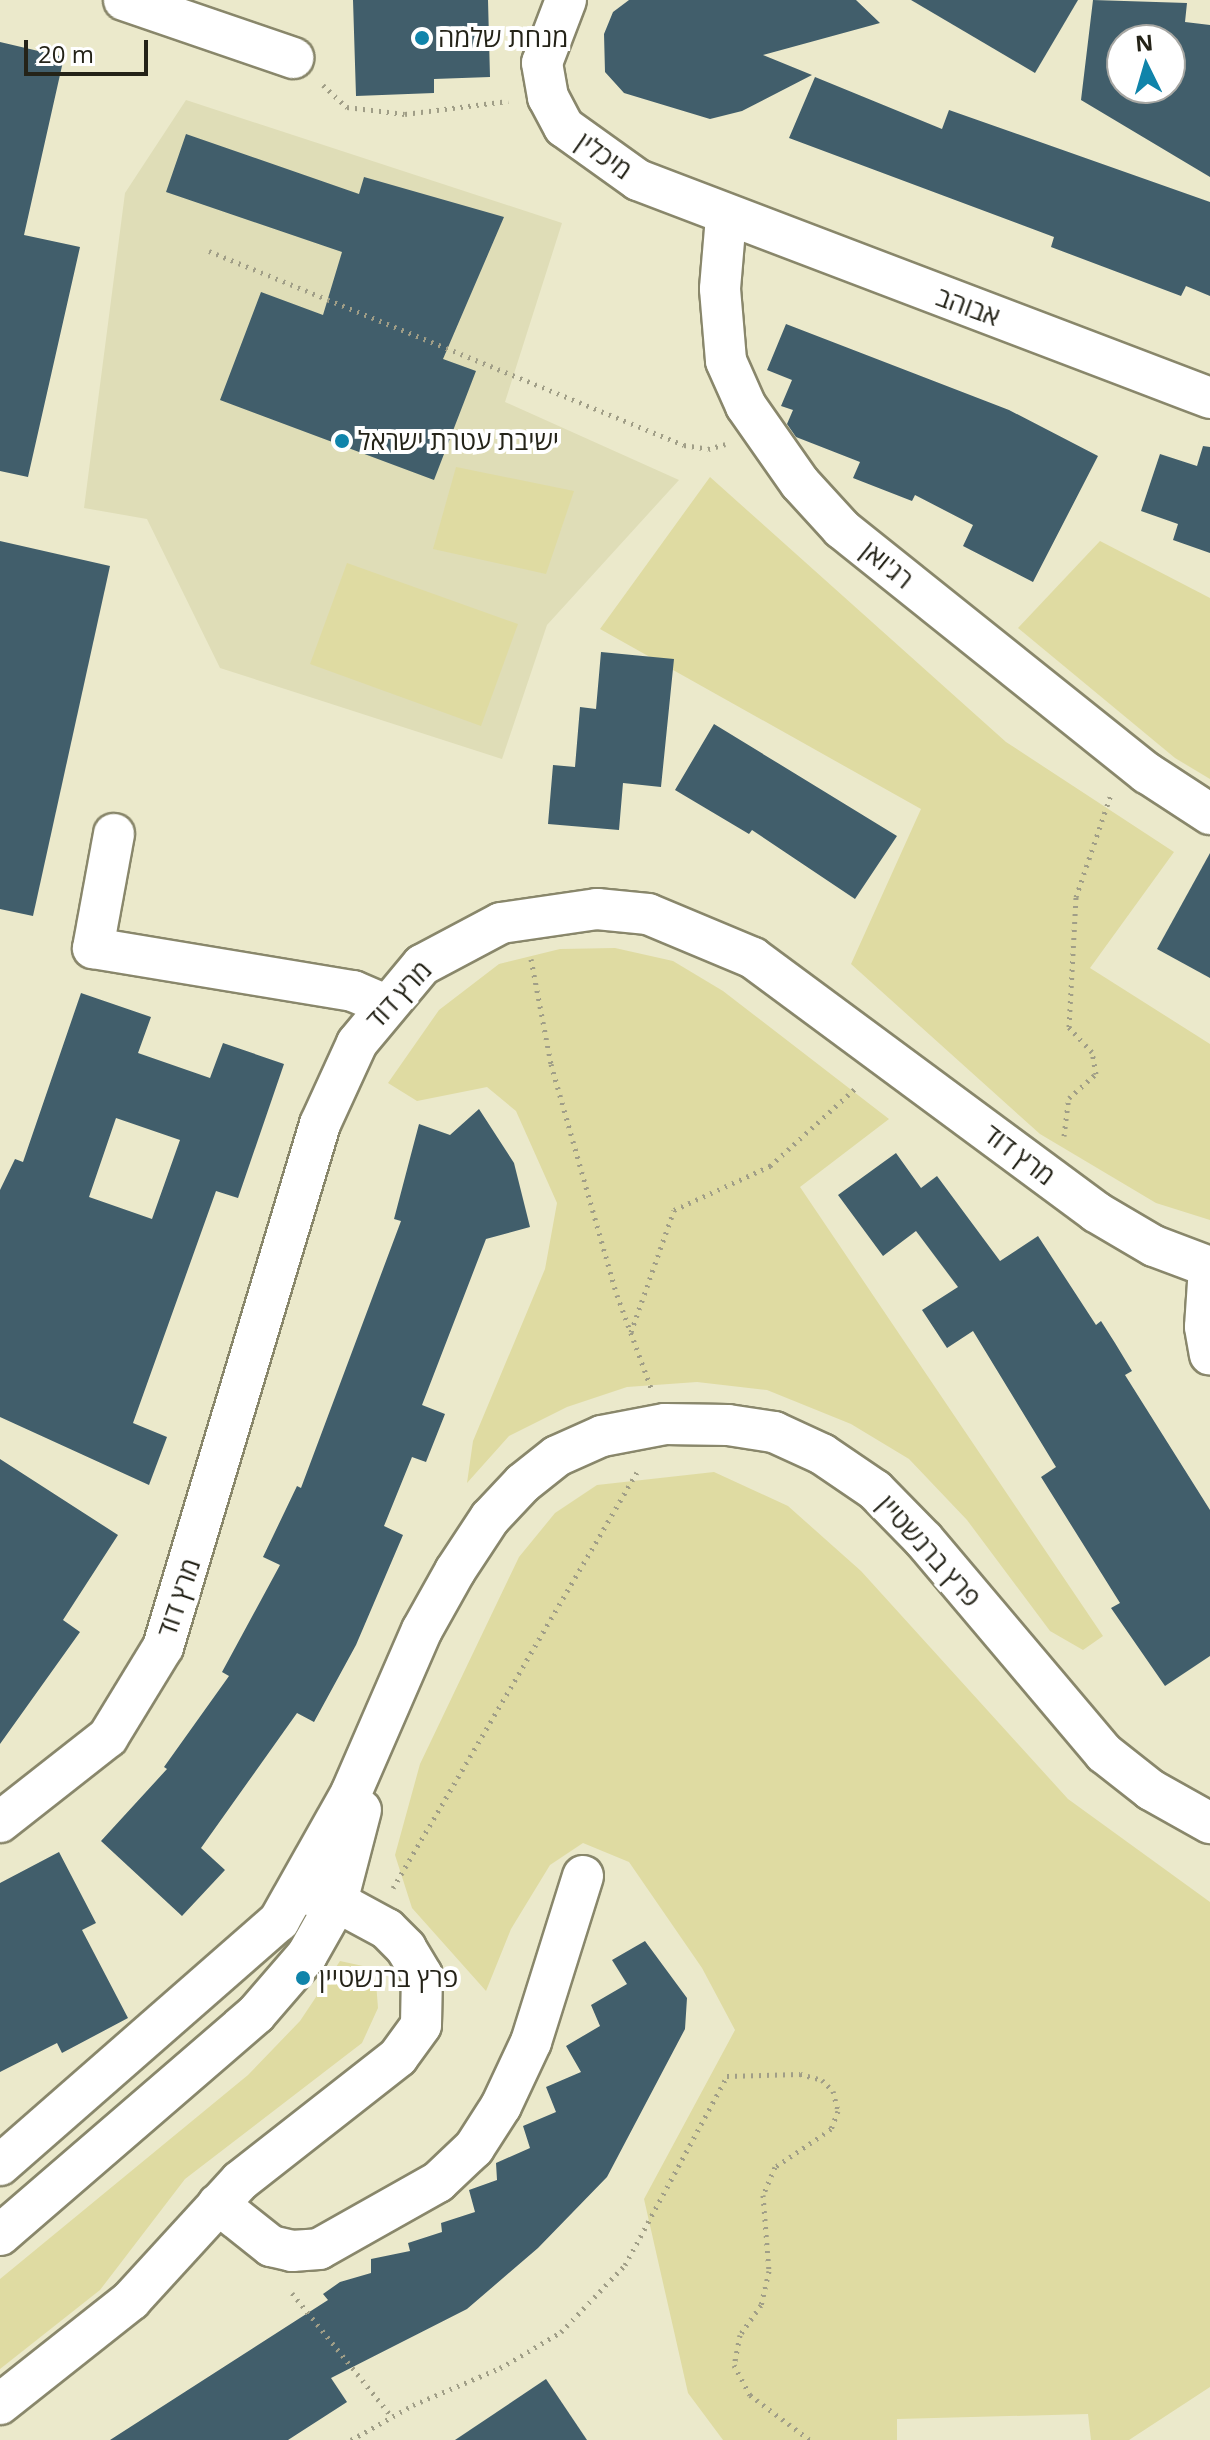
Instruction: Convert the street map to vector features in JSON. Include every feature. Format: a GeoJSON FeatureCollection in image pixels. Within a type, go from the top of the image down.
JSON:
{"type":"FeatureCollection","features":[{"type":"Feature","properties":{"kind":"street"},"geometry":{"type":"LineString","coordinates":[[124,0],[293,58]]}},
{"type":"Feature","properties":{"kind":"street","name":"מיכלין"},"geometry":{"type":"LineString","coordinates":[[566,0],[542,63],[548,97],[564,127],[594,152],[638,180],[726,217]]}},
{"type":"Feature","properties":{"kind":"street","name":"אבוהב"},"geometry":{"type":"LineString","coordinates":[[726,217],[1210,398]]}},
{"type":"Feature","properties":{"kind":"street","name":"רג'ואן"},"geometry":{"type":"LineString","coordinates":[[726,217],[720,323],[726,361],[758,424],[842,529],[1124,755],[1210,814]]}},
{"type":"Feature","properties":{"kind":"street"},"geometry":{"type":"LineString","coordinates":[[114,834],[93,948],[353,991],[386,1005]]}},
{"type":"Feature","properties":{"kind":"street","name":"מרץ דוד"},"geometry":{"type":"LineString","coordinates":[[0,1822],[108,1737],[163,1647],[320,1124],[357,1043],[422,965],[449,947],[523,919],[597,909],[648,914],[705,935],[753,958],[1057,1183],[1154,1246],[1210,1267]]}},
{"type":"Feature","properties":{"kind":"street"},"geometry":{"type":"LineString","coordinates":[[1210,1267],[1205,1327],[1210,1355]]}},
{"type":"Feature","properties":{"kind":"street","name":"פרץ ברנשטיין"},"geometry":{"type":"LineString","coordinates":[[0,2165],[267,1932],[298,1892],[351,1793],[387,1709],[455,1571],[490,1518],[523,1483],[557,1456],[602,1436],[665,1424],[728,1425],[774,1432],[822,1454],[875,1490],[924,1540],[1104,1753],[1151,1790],[1210,1823]]}},
{"type":"Feature","properties":{"kind":"street","name":"פרץ ברנשטיין"},"geometry":{"type":"LineString","coordinates":[[0,2235],[256,2014],[307,1955],[337,1902],[387,1709]]}},
{"type":"Feature","properties":{"kind":"street"},"geometry":{"type":"LineString","coordinates":[[218,2204],[271,2246],[292,2251],[319,2249],[363,2228],[438,2182],[474,2148],[501,2106],[531,2042],[583,1876]]}},
{"type":"Feature","properties":{"kind":"street"},"geometry":{"type":"LineString","coordinates":[[0,2404],[131,2300],[240,2181],[398,2057],[421,2025],[422,1975],[406,1948],[373,1922],[337,1902],[298,1892]]}},
{"type":"Feature","properties":{"kind":"path"},"geometry":{"type":"LineString","coordinates":[[293,58],[347,107],[405,114],[548,97]]}},
{"type":"Feature","properties":{"kind":"path"},"geometry":{"type":"LineString","coordinates":[[209,251],[684,445],[708,449],[758,424]]}},
{"type":"Feature","properties":{"kind":"path"},"geometry":{"type":"LineString","coordinates":[[1057,1183],[1069,1098],[1096,1074],[1092,1052],[1069,1027],[1076,897],[1124,755]]}},
{"type":"Feature","properties":{"kind":"path"},"geometry":{"type":"LineString","coordinates":[[373,1922],[665,1424],[631,1333],[551,1064],[523,919]]}},
{"type":"Feature","properties":{"kind":"path"},"geometry":{"type":"LineString","coordinates":[[631,1333],[674,1210],[770,1166],[889,1058]]}},
{"type":"Feature","properties":{"kind":"path"},"geometry":{"type":"LineString","coordinates":[[351,2440],[392,2417],[500,2368],[561,2332],[625,2265],[727,2076],[800,2074],[822,2080],[833,2091],[838,2111],[831,2129],[775,2167],[763,2195],[769,2271],[761,2305],[740,2335],[734,2365],[750,2395],[810,2440]]}},
{"type":"Feature","properties":{"kind":"path"},"geometry":{"type":"LineString","coordinates":[[292,2251],[285,2285],[392,2417]]}},
{"type":"Feature","properties":{"kind":"shaded area","name":"ישיבת עטרת ישראל"},"geometry":{"type":"Polygon","coordinates":[[[186,100],[562,223],[505,402],[679,480],[547,625],[502,759],[220,668],[147,519],[84,508],[125,193],[186,100]]]}},
{"type":"Feature","properties":{"kind":"shaded area"},"geometry":{"type":"Polygon","coordinates":[[[456,467],[574,491],[546,574],[433,549],[456,467]]]}},
{"type":"Feature","properties":{"kind":"shaded area"},"geometry":{"type":"Polygon","coordinates":[[[710,477],[1006,742],[1174,852],[1090,968],[1210,1044],[1210,1220],[1156,1203],[1040,1134],[851,964],[921,809],[600,629],[710,477]]]}},
{"type":"Feature","properties":{"kind":"shaded area"},"geometry":{"type":"Polygon","coordinates":[[[1100,541],[1210,598],[1210,779],[1175,758],[1018,628],[1100,541]]]}},
{"type":"Feature","properties":{"kind":"shaded area"},"geometry":{"type":"Polygon","coordinates":[[[347,563],[518,624],[481,726],[310,664],[347,563]]]}},
{"type":"Feature","properties":{"kind":"shaded area"},"geometry":{"type":"Polygon","coordinates":[[[615,948],[673,961],[723,991],[889,1119],[800,1187],[1103,1636],[1083,1650],[1050,1631],[967,1520],[909,1459],[851,1424],[767,1390],[697,1382],[627,1387],[567,1407],[509,1436],[467,1483],[473,1441],[545,1269],[557,1203],[516,1111],[487,1087],[417,1101],[388,1083],[439,1010],[499,964],[560,949],[615,948]]]}},
{"type":"Feature","properties":{"kind":"shaded area"},"geometry":{"type":"Polygon","coordinates":[[[714,1472],[788,1506],[861,1571],[1068,1799],[1210,1902],[1210,2387],[1129,2440],[1091,2440],[1088,2414],[897,2419],[897,2440],[723,2440],[688,2393],[644,2199],[735,2030],[702,1968],[629,1862],[583,1843],[550,1865],[511,1929],[486,1991],[412,1908],[395,1855],[420,1764],[519,1557],[555,1513],[597,1485],[714,1472]]]}},
{"type":"Feature","properties":{"kind":"shaded area"},"geometry":{"type":"Polygon","coordinates":[[[340,1961],[363,1966],[376,1982],[378,2008],[362,2043],[185,2179],[100,2290],[0,2369],[0,2279],[248,2075],[300,2021],[340,1961]]]}},
{"type":"Feature","properties":{"kind":"building","name":"מנחת שלמה"},"geometry":{"type":"Polygon","coordinates":[[[353,0],[488,0],[490,77],[434,79],[434,93],[356,96],[353,0]]]}},
{"type":"Feature","properties":{"kind":"building"},"geometry":{"type":"Polygon","coordinates":[[[629,0],[856,0],[880,23],[763,55],[812,75],[742,111],[710,119],[624,93],[605,72],[604,34],[613,12],[629,0]]]}},
{"type":"Feature","properties":{"kind":"building"},"geometry":{"type":"Polygon","coordinates":[[[911,0],[1078,0],[1035,73],[911,0]]]}},
{"type":"Feature","properties":{"kind":"building"},"geometry":{"type":"Polygon","coordinates":[[[1093,0],[1187,3],[1185,22],[1210,25],[1210,177],[1081,100],[1093,0]]]}},
{"type":"Feature","properties":{"kind":"building"},"geometry":{"type":"Polygon","coordinates":[[[0,42],[64,57],[24,235],[80,247],[28,477],[0,471],[0,42]]]}},
{"type":"Feature","properties":{"kind":"building"},"geometry":{"type":"Polygon","coordinates":[[[815,77],[942,129],[949,110],[1210,202],[1210,296],[1186,286],[1181,296],[1051,247],[1054,237],[789,138],[815,77]]]}},
{"type":"Feature","properties":{"kind":"building"},"geometry":{"type":"Polygon","coordinates":[[[186,134],[359,194],[364,177],[504,217],[443,359],[476,371],[434,480],[220,400],[261,292],[323,315],[342,252],[166,192],[186,134]]]}},
{"type":"Feature","properties":{"kind":"building"},"geometry":{"type":"Polygon","coordinates":[[[786,324],[1009,410],[1098,456],[1033,582],[963,546],[973,525],[915,495],[912,501],[853,478],[860,462],[796,437],[787,424],[793,410],[781,406],[792,380],[767,370],[786,324]]]}},
{"type":"Feature","properties":{"kind":"building"},"geometry":{"type":"Polygon","coordinates":[[[1203,446],[1210,447],[1210,553],[1173,540],[1178,524],[1141,511],[1160,454],[1197,466],[1203,446]]]}},
{"type":"Feature","properties":{"kind":"building"},"geometry":{"type":"Polygon","coordinates":[[[0,541],[110,566],[33,916],[0,909],[0,541]]]}},
{"type":"Feature","properties":{"kind":"building"},"geometry":{"type":"Polygon","coordinates":[[[601,652],[674,659],[661,787],[623,783],[619,830],[548,824],[553,765],[575,767],[580,707],[596,709],[601,652]]]}},
{"type":"Feature","properties":{"kind":"building"},"geometry":{"type":"Polygon","coordinates":[[[714,724],[897,836],[855,899],[752,830],[749,834],[675,790],[714,724]]]}},
{"type":"Feature","properties":{"kind":"building"},"geometry":{"type":"Polygon","coordinates":[[[1210,853],[1210,978],[1157,949],[1210,853]]]}},
{"type":"Feature","properties":{"kind":"building"},"geometry":{"type":"Polygon","coordinates":[[[81,993],[151,1017],[138,1053],[210,1078],[223,1043],[284,1064],[238,1198],[216,1191],[133,1423],[167,1437],[149,1485],[0,1417],[0,1190],[15,1159],[23,1162],[81,993]],[[116,1118],[89,1197],[152,1219],[180,1140],[116,1118]]]}},
{"type":"Feature","properties":{"kind":"building"},"geometry":{"type":"Polygon","coordinates":[[[479,1109],[514,1163],[530,1227],[486,1239],[422,1405],[445,1414],[426,1462],[412,1457],[384,1526],[403,1535],[356,1645],[314,1722],[297,1713],[201,1848],[225,1870],[182,1916],[101,1841],[167,1769],[164,1767],[229,1676],[222,1672],[280,1565],[263,1557],[297,1486],[301,1488],[401,1221],[394,1219],[419,1124],[450,1135],[479,1109]]]}},
{"type":"Feature","properties":{"kind":"building"},"geometry":{"type":"Polygon","coordinates":[[[896,1153],[921,1188],[937,1176],[1000,1261],[1038,1236],[1096,1325],[1101,1321],[1115,1343],[1132,1371],[1125,1375],[1210,1510],[1210,1656],[1165,1686],[1111,1608],[1120,1603],[1041,1477],[1056,1467],[973,1331],[947,1348],[922,1310],[958,1287],[916,1231],[883,1256],[838,1195],[896,1153]]]}},
{"type":"Feature","properties":{"kind":"building"},"geometry":{"type":"Polygon","coordinates":[[[0,1459],[118,1535],[63,1620],[80,1632],[0,1744],[0,1459]]]}},
{"type":"Feature","properties":{"kind":"building"},"geometry":{"type":"Polygon","coordinates":[[[59,1852],[96,1923],[82,1930],[128,2018],[62,2053],[57,2043],[0,2072],[0,1883],[59,1852]]]}},
{"type":"Feature","properties":{"kind":"building"},"geometry":{"type":"Polygon","coordinates":[[[645,1941],[687,1998],[685,2029],[607,2177],[538,2248],[467,2309],[331,2378],[347,2402],[288,2440],[110,2440],[328,2300],[323,2294],[340,2282],[371,2273],[371,2259],[410,2251],[408,2243],[442,2232],[441,2223],[475,2212],[469,2190],[497,2180],[496,2163],[530,2148],[523,2126],[556,2112],[546,2087],[581,2072],[566,2046],[600,2026],[591,2005],[627,1984],[612,1960],[645,1941]]]}},
{"type":"Feature","properties":{"kind":"building"},"geometry":{"type":"Polygon","coordinates":[[[546,2379],[587,2440],[455,2440],[546,2379]]]}},
{"type":"Feature","properties":{"kind":"place","name":"מנחת שלמה"},"geometry":{"type":"Point","coordinates":[422,38]}},
{"type":"Feature","properties":{"kind":"place","name":"ישיבת עטרת ישראל"},"geometry":{"type":"Point","coordinates":[342,441]}},
{"type":"Feature","properties":{"kind":"place","name":"פרץ ברנשטיין"},"geometry":{"type":"Point","coordinates":[303,1978]}}]}
